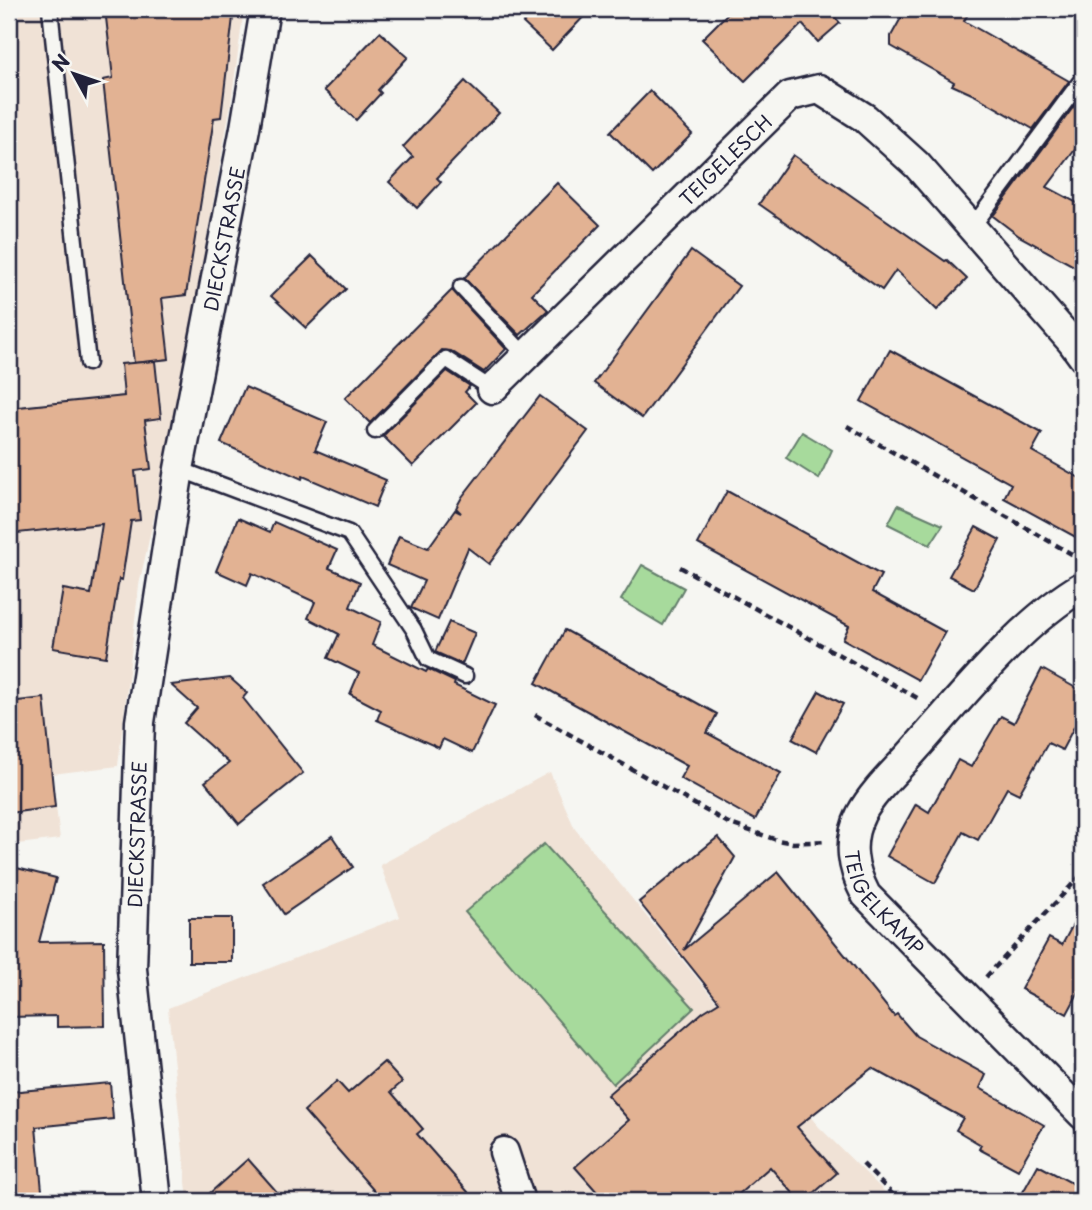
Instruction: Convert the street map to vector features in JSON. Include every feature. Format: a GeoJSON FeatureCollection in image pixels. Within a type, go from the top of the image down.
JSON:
{"type":"FeatureCollection","features":[{"type":"Feature","properties":{"kind":"street","name":"DIECKSTRASSE"},"geometry":{"type":"LineString","coordinates":[[157,1201],[132,969],[139,722],[179,469],[245,128],[265,9]]}},
{"type":"Feature","properties":{"kind":"street","name":"TEIGELESCH"},"geometry":{"type":"LineString","coordinates":[[492,389],[790,96],[819,89],[864,118],[918,165],[1083,357]]}},
{"type":"Feature","properties":{"kind":"street","name":"TEIGELKAMP"},"geometry":{"type":"LineString","coordinates":[[1083,586],[1030,626],[943,717],[879,790],[861,814],[853,839],[852,860],[866,895],[1083,1115]]}},
{"type":"Feature","properties":{"kind":"street"},"geometry":{"type":"LineString","coordinates":[[504,1152],[520,1201]]}},
{"type":"Feature","properties":{"kind":"lane"},"geometry":{"type":"LineString","coordinates":[[50,9],[88,363]]}},
{"type":"Feature","properties":{"kind":"lane"},"geometry":{"type":"LineString","coordinates":[[973,226],[1083,78]]}},
{"type":"Feature","properties":{"kind":"lane"},"geometry":{"type":"LineString","coordinates":[[461,287],[526,355]]}},
{"type":"Feature","properties":{"kind":"lane"},"geometry":{"type":"LineString","coordinates":[[375,431],[446,359],[492,389]]}},
{"type":"Feature","properties":{"kind":"lane"},"geometry":{"type":"LineString","coordinates":[[179,469],[349,533],[414,630],[428,659],[465,676]]}},
{"type":"Feature","properties":{"kind":"path"},"geometry":{"type":"LineString","coordinates":[[847,425],[1072,553],[1083,563]]}},
{"type":"Feature","properties":{"kind":"path"},"geometry":{"type":"LineString","coordinates":[[680,567],[916,696],[943,717]]}},
{"type":"Feature","properties":{"kind":"path"},"geometry":{"type":"LineString","coordinates":[[535,715],[730,824],[793,843],[853,839]]}},
{"type":"Feature","properties":{"kind":"path"},"geometry":{"type":"LineString","coordinates":[[968,998],[1083,873]]}},
{"type":"Feature","properties":{"kind":"path"},"geometry":{"type":"LineString","coordinates":[[863,1164],[900,1201]]}},
{"type":"Feature","properties":{"kind":"shaded area"},"geometry":{"type":"Polygon","coordinates":[[[9,9],[244,9],[231,103],[170,444],[139,585],[118,766],[52,774],[60,839],[9,845],[9,9]]]}},
{"type":"Feature","properties":{"kind":"shaded area"},"geometry":{"type":"Polygon","coordinates":[[[550,772],[575,829],[818,1126],[894,1201],[188,1201],[168,1008],[400,917],[380,865],[550,772]]]}},
{"type":"Feature","properties":{"kind":"green space"},"geometry":{"type":"Polygon","coordinates":[[[802,432],[832,450],[819,479],[786,458],[802,432]]]}},
{"type":"Feature","properties":{"kind":"green space"},"geometry":{"type":"Polygon","coordinates":[[[898,505],[943,525],[930,545],[888,524],[898,505]]]}},
{"type":"Feature","properties":{"kind":"green space"},"geometry":{"type":"Polygon","coordinates":[[[642,565],[684,588],[663,625],[621,600],[642,565]]]}},
{"type":"Feature","properties":{"kind":"green space"},"geometry":{"type":"Polygon","coordinates":[[[544,844],[694,1008],[613,1084],[465,912],[544,844]]]}},
{"type":"Feature","properties":{"kind":"building"},"geometry":{"type":"Polygon","coordinates":[[[105,9],[234,9],[221,117],[214,118],[186,295],[162,298],[169,359],[134,363],[103,80],[113,78],[105,9]]]}},
{"type":"Feature","properties":{"kind":"building"},"geometry":{"type":"Polygon","coordinates":[[[536,9],[591,9],[552,50],[523,23],[536,9]]]}},
{"type":"Feature","properties":{"kind":"building"},"geometry":{"type":"Polygon","coordinates":[[[732,9],[828,9],[840,23],[818,42],[802,24],[745,81],[702,39],[732,9]]]}},
{"type":"Feature","properties":{"kind":"building"},"geometry":{"type":"Polygon","coordinates":[[[906,9],[971,9],[964,21],[1069,81],[1033,129],[952,85],[954,82],[891,46],[891,36],[906,9]]]}},
{"type":"Feature","properties":{"kind":"building"},"geometry":{"type":"Polygon","coordinates":[[[380,32],[408,57],[378,90],[381,93],[356,120],[324,90],[380,32]]]}},
{"type":"Feature","properties":{"kind":"building"},"geometry":{"type":"Polygon","coordinates":[[[465,81],[499,113],[437,178],[441,182],[417,208],[389,182],[413,157],[403,147],[465,81]]]}},
{"type":"Feature","properties":{"kind":"building"},"geometry":{"type":"Polygon","coordinates":[[[650,91],[692,134],[652,174],[610,132],[650,91]]]}},
{"type":"Feature","properties":{"kind":"building"},"geometry":{"type":"Polygon","coordinates":[[[1083,94],[1083,139],[1047,187],[1083,206],[1083,271],[1019,236],[993,216],[1083,94]]]}},
{"type":"Feature","properties":{"kind":"building"},"geometry":{"type":"Polygon","coordinates":[[[793,155],[947,260],[967,279],[937,310],[896,270],[882,290],[759,204],[793,155]]]}},
{"type":"Feature","properties":{"kind":"building"},"geometry":{"type":"Polygon","coordinates":[[[557,183],[600,225],[532,294],[548,310],[520,335],[464,278],[557,183]]]}},
{"type":"Feature","properties":{"kind":"building"},"geometry":{"type":"Polygon","coordinates":[[[691,251],[739,286],[642,418],[594,383],[691,251]]]}},
{"type":"Feature","properties":{"kind":"building"},"geometry":{"type":"Polygon","coordinates":[[[312,256],[346,289],[306,328],[271,296],[312,256]]]}},
{"type":"Feature","properties":{"kind":"building"},"geometry":{"type":"Polygon","coordinates":[[[452,290],[506,349],[484,372],[451,351],[442,350],[370,423],[345,398],[452,290]]]}},
{"type":"Feature","properties":{"kind":"building"},"geometry":{"type":"Polygon","coordinates":[[[890,350],[1042,433],[1032,451],[1083,480],[1083,541],[1004,498],[1011,484],[861,401],[890,350]]]}},
{"type":"Feature","properties":{"kind":"building"},"geometry":{"type":"Polygon","coordinates":[[[155,361],[161,418],[145,420],[151,469],[135,471],[140,520],[131,521],[106,657],[53,648],[63,589],[91,594],[102,524],[9,534],[9,408],[124,396],[121,364],[155,361]]]}},
{"type":"Feature","properties":{"kind":"building"},"geometry":{"type":"Polygon","coordinates":[[[447,371],[470,386],[465,392],[476,403],[413,466],[383,436],[447,371]]]}},
{"type":"Feature","properties":{"kind":"building"},"geometry":{"type":"Polygon","coordinates":[[[245,387],[327,422],[315,450],[386,480],[375,507],[303,476],[302,479],[221,443],[245,387]]]}},
{"type":"Feature","properties":{"kind":"building"},"geometry":{"type":"Polygon","coordinates":[[[540,396],[588,431],[489,564],[468,548],[438,620],[411,608],[424,581],[387,565],[399,536],[428,548],[455,510],[461,513],[456,508],[462,497],[540,396]]]}},
{"type":"Feature","properties":{"kind":"building"},"geometry":{"type":"Polygon","coordinates":[[[727,491],[881,575],[872,592],[945,632],[918,680],[843,639],[849,626],[698,544],[727,491]]]}},
{"type":"Feature","properties":{"kind":"building"},"geometry":{"type":"Polygon","coordinates":[[[238,518],[270,532],[274,522],[337,550],[329,568],[360,582],[350,607],[381,622],[372,645],[426,672],[428,669],[455,682],[454,685],[495,705],[472,753],[443,739],[439,748],[377,720],[381,710],[350,694],[359,673],[328,658],[339,634],[308,618],[315,602],[252,573],[247,585],[216,571],[238,518]]]}},
{"type":"Feature","properties":{"kind":"building"},"geometry":{"type":"Polygon","coordinates":[[[976,527],[1000,540],[974,589],[949,576],[976,527]]]}},
{"type":"Feature","properties":{"kind":"building"},"geometry":{"type":"Polygon","coordinates":[[[449,622],[475,633],[462,664],[435,652],[449,622]]]}},
{"type":"Feature","properties":{"kind":"building"},"geometry":{"type":"Polygon","coordinates":[[[565,630],[717,714],[707,733],[781,773],[755,820],[680,778],[687,766],[536,683],[565,630]]]}},
{"type":"Feature","properties":{"kind":"building"},"geometry":{"type":"Polygon","coordinates":[[[1042,669],[1083,692],[1083,710],[1062,750],[1048,743],[1019,794],[1007,788],[978,840],[963,832],[935,883],[887,856],[916,804],[929,812],[958,760],[971,767],[1001,716],[1014,723],[1042,669]]]}},
{"type":"Feature","properties":{"kind":"building"},"geometry":{"type":"Polygon","coordinates":[[[230,678],[247,693],[243,698],[303,773],[239,824],[205,782],[229,763],[184,723],[197,708],[171,685],[230,678]]]}},
{"type":"Feature","properties":{"kind":"building"},"geometry":{"type":"Polygon","coordinates":[[[819,691],[843,704],[816,752],[792,739],[819,691]]]}},
{"type":"Feature","properties":{"kind":"building"},"geometry":{"type":"Polygon","coordinates":[[[44,698],[55,807],[9,813],[9,702],[44,698]]]}},
{"type":"Feature","properties":{"kind":"building"},"geometry":{"type":"Polygon","coordinates":[[[332,836],[353,867],[284,914],[263,883],[332,836]]]}},
{"type":"Feature","properties":{"kind":"building"},"geometry":{"type":"Polygon","coordinates":[[[718,837],[735,857],[684,950],[778,872],[894,1016],[897,1014],[916,1036],[986,1075],[980,1088],[1044,1125],[1018,1170],[979,1149],[981,1145],[956,1130],[963,1118],[872,1068],[797,1127],[837,1173],[805,1201],[800,1201],[770,1167],[731,1201],[605,1201],[575,1167],[629,1120],[607,1095],[703,1012],[719,1002],[639,902],[718,837]]]}},
{"type":"Feature","properties":{"kind":"building"},"geometry":{"type":"Polygon","coordinates":[[[9,866],[56,878],[39,942],[104,941],[105,1026],[57,1027],[57,1016],[9,1017],[9,866]]]}},
{"type":"Feature","properties":{"kind":"building"},"geometry":{"type":"Polygon","coordinates":[[[1083,906],[1083,984],[1067,1014],[1021,989],[1049,938],[1062,945],[1083,906]]]}},
{"type":"Feature","properties":{"kind":"building"},"geometry":{"type":"Polygon","coordinates":[[[189,918],[232,918],[232,962],[189,962],[189,918]]]}},
{"type":"Feature","properties":{"kind":"building"},"geometry":{"type":"Polygon","coordinates":[[[384,1062],[402,1082],[391,1092],[423,1129],[417,1134],[476,1201],[383,1201],[304,1111],[337,1081],[348,1093],[384,1062]]]}},
{"type":"Feature","properties":{"kind":"building"},"geometry":{"type":"Polygon","coordinates":[[[110,1083],[113,1119],[36,1127],[43,1201],[9,1201],[9,1092],[110,1083]]]}},
{"type":"Feature","properties":{"kind":"building"},"geometry":{"type":"Polygon","coordinates":[[[248,1159],[285,1201],[201,1201],[248,1159]]]}},
{"type":"Feature","properties":{"kind":"building"},"geometry":{"type":"Polygon","coordinates":[[[1038,1165],[1083,1189],[1083,1201],[1018,1201],[1038,1165]]]}}]}
